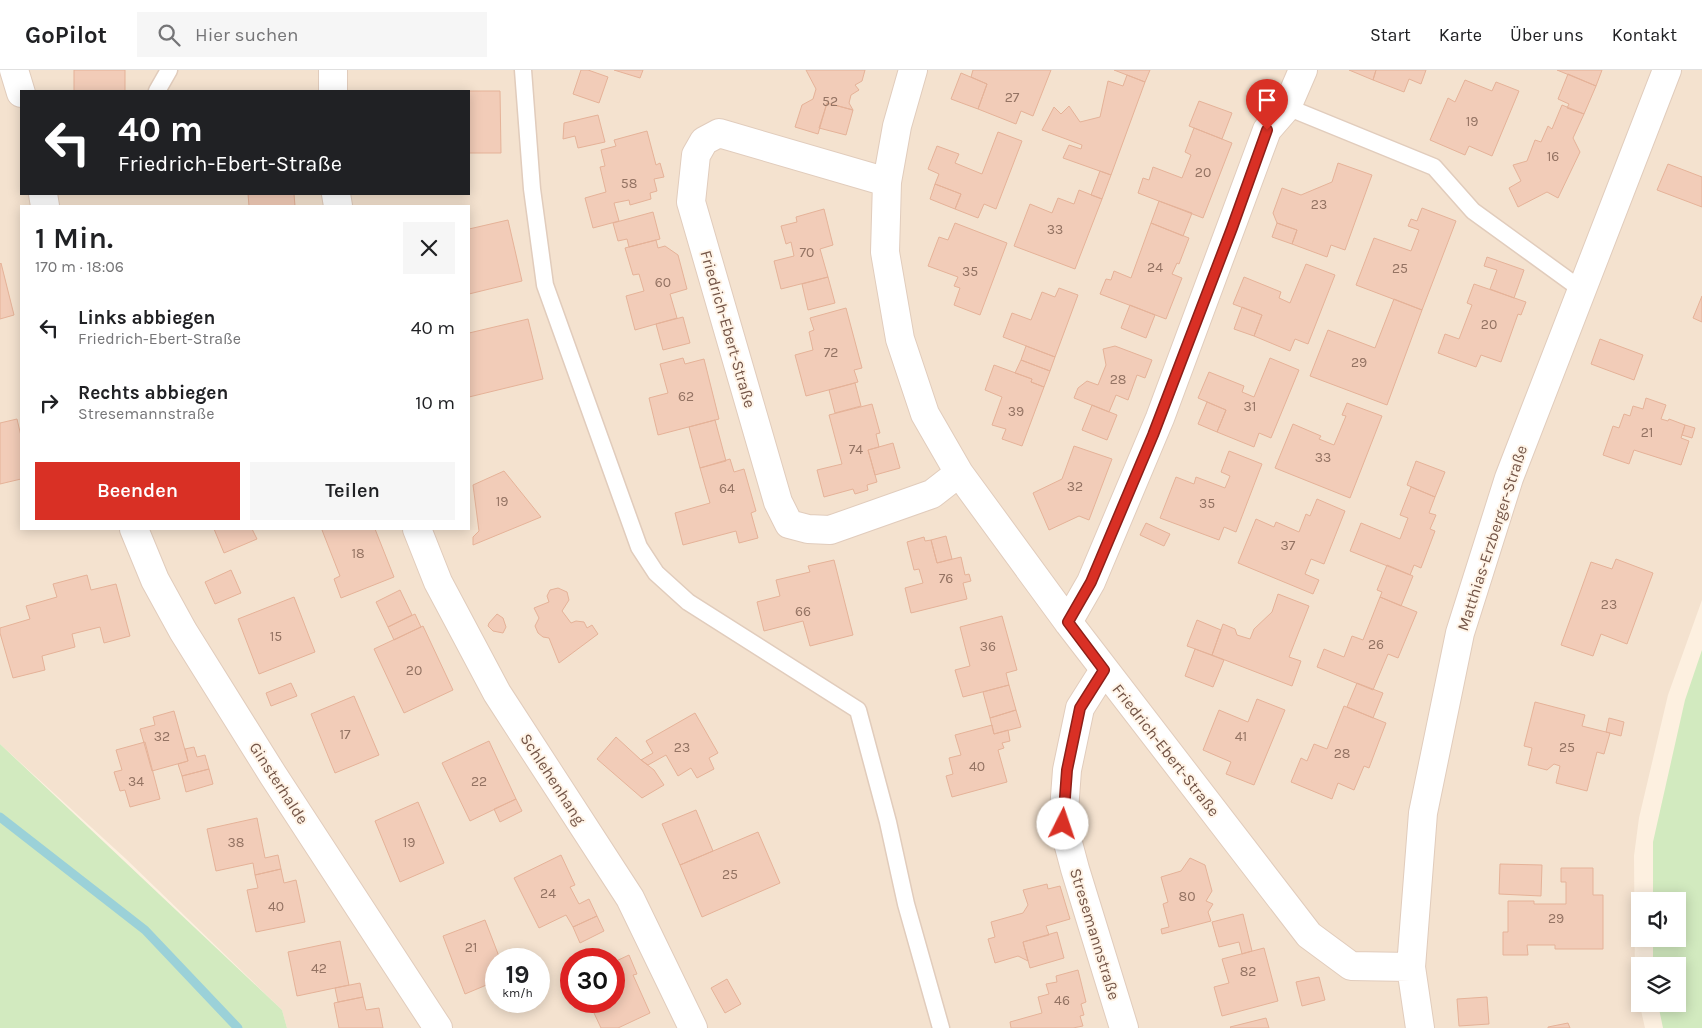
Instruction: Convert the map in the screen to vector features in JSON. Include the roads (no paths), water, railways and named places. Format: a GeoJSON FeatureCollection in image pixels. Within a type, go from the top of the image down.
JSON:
{"type":"FeatureCollection","features":[{"type":"Feature","properties":{"kind":"street"},"geometry":{"type":"LineString","coordinates":[[14,70],[20,90]]}},
{"type":"Feature","properties":{"kind":"street"},"geometry":{"type":"LineString","coordinates":[[333,70],[333,90]]}},
{"type":"Feature","properties":{"kind":"street","name":"Friedrich-Ebert-Straße"},"geometry":{"type":"LineString","coordinates":[[913,70],[897,126],[887,182],[885,252],[900,339],[926,414],[959,473],[1068,622],[1309,935],[1351,966],[1411,966]]}},
{"type":"Feature","properties":{"kind":"street"},"geometry":{"type":"LineString","coordinates":[[1068,622],[1091,582],[1156,427],[1232,228],[1267,130],[1287,107],[1303,70]]}},
{"type":"Feature","properties":{"kind":"street","name":"Matthias-Erzberger-Straße"},"geometry":{"type":"LineString","coordinates":[[1420,1028],[1411,966],[1423,814],[1460,633],[1509,478],[1667,70]]}},
{"type":"Feature","properties":{"kind":"street","name":"Friedrich-Ebert-Straße"},"geometry":{"type":"LineString","coordinates":[[887,182],[719,133],[704,141],[696,155],[691,202],[778,502],[789,524],[808,529],[830,530],[932,494],[959,473]]}},
{"type":"Feature","properties":{"kind":"street","name":"Ginsterhalde"},"geometry":{"type":"LineString","coordinates":[[134,530],[154,580],[183,631],[438,1028]]}},
{"type":"Feature","properties":{"kind":"street","name":"Schlehenhang"},"geometry":{"type":"LineString","coordinates":[[417,530],[438,582],[497,693],[630,898],[693,1028]]}},
{"type":"Feature","properties":{"kind":"street","name":"Stresemannstraße"},"geometry":{"type":"LineString","coordinates":[[1104,670],[1080,708],[1067,770],[1063,824],[1124,1028]]}},
{"type":"Feature","properties":{"kind":"lane"},"geometry":{"type":"LineString","coordinates":[[158,90],[169,70]]}},
{"type":"Feature","properties":{"kind":"lane"},"geometry":{"type":"LineString","coordinates":[[523,70],[532,189],[545,286],[639,547],[656,573],[688,602],[858,710],[888,822],[906,904],[941,1028]]}},
{"type":"Feature","properties":{"kind":"lane"},"geometry":{"type":"LineString","coordinates":[[1287,107],[1434,167],[1473,211],[1582,290]]}},
{"type":"Feature","properties":{"kind":"waterway"},"geometry":{"type":"LineString","coordinates":[[0,817],[145,930],[238,1028]]}}]}
